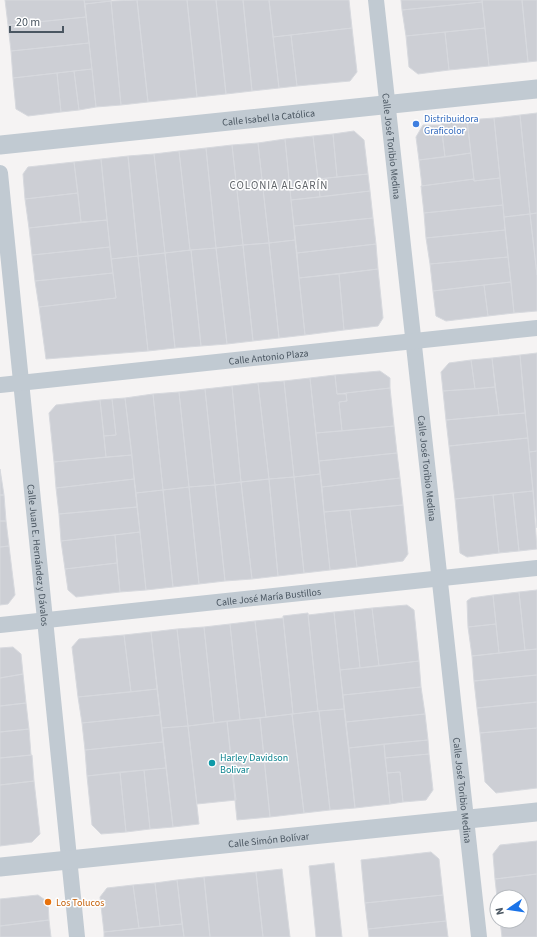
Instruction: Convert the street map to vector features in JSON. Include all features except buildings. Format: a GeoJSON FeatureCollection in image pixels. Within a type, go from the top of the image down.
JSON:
{"type":"FeatureCollection","features":[{"type":"Feature","properties":{"kind":"street","name":"Calle José Toribio Medina"},"geometry":{"type":"LineString","coordinates":[[376,0],[479,937]]}},
{"type":"Feature","properties":{"kind":"street","name":"Calle Isabel la Católica"},"geometry":{"type":"LineString","coordinates":[[0,145],[537,89]]}},
{"type":"Feature","properties":{"kind":"street","name":"Calle Juan E. Hernández y Dávalos"},"geometry":{"type":"LineString","coordinates":[[0,173],[77,937]]}},
{"type":"Feature","properties":{"kind":"street","name":"Calle Antonio Plaza"},"geometry":{"type":"LineString","coordinates":[[0,385],[537,328]]}},
{"type":"Feature","properties":{"kind":"street","name":"Calle José María Bustillos"},"geometry":{"type":"LineString","coordinates":[[0,625],[537,568]]}},
{"type":"Feature","properties":{"kind":"street","name":"Calle Simón Bolívar"},"geometry":{"type":"LineString","coordinates":[[0,867],[537,812]]}},
{"type":"Feature","properties":{"kind":"place","name":"Distribuidora Graficolor"},"geometry":{"type":"Point","coordinates":[416,124]}},
{"type":"Feature","properties":{"kind":"place","name":"Harley Davidson Bolivar"},"geometry":{"type":"Point","coordinates":[212,763]}},
{"type":"Feature","properties":{"kind":"place","name":"Los Tolucos"},"geometry":{"type":"Point","coordinates":[48,902]}},
{"type":"Feature","properties":{"kind":"district","name":"COLONIA ALGARÍN"},"geometry":{"type":"Point","coordinates":[279,185]}}]}
